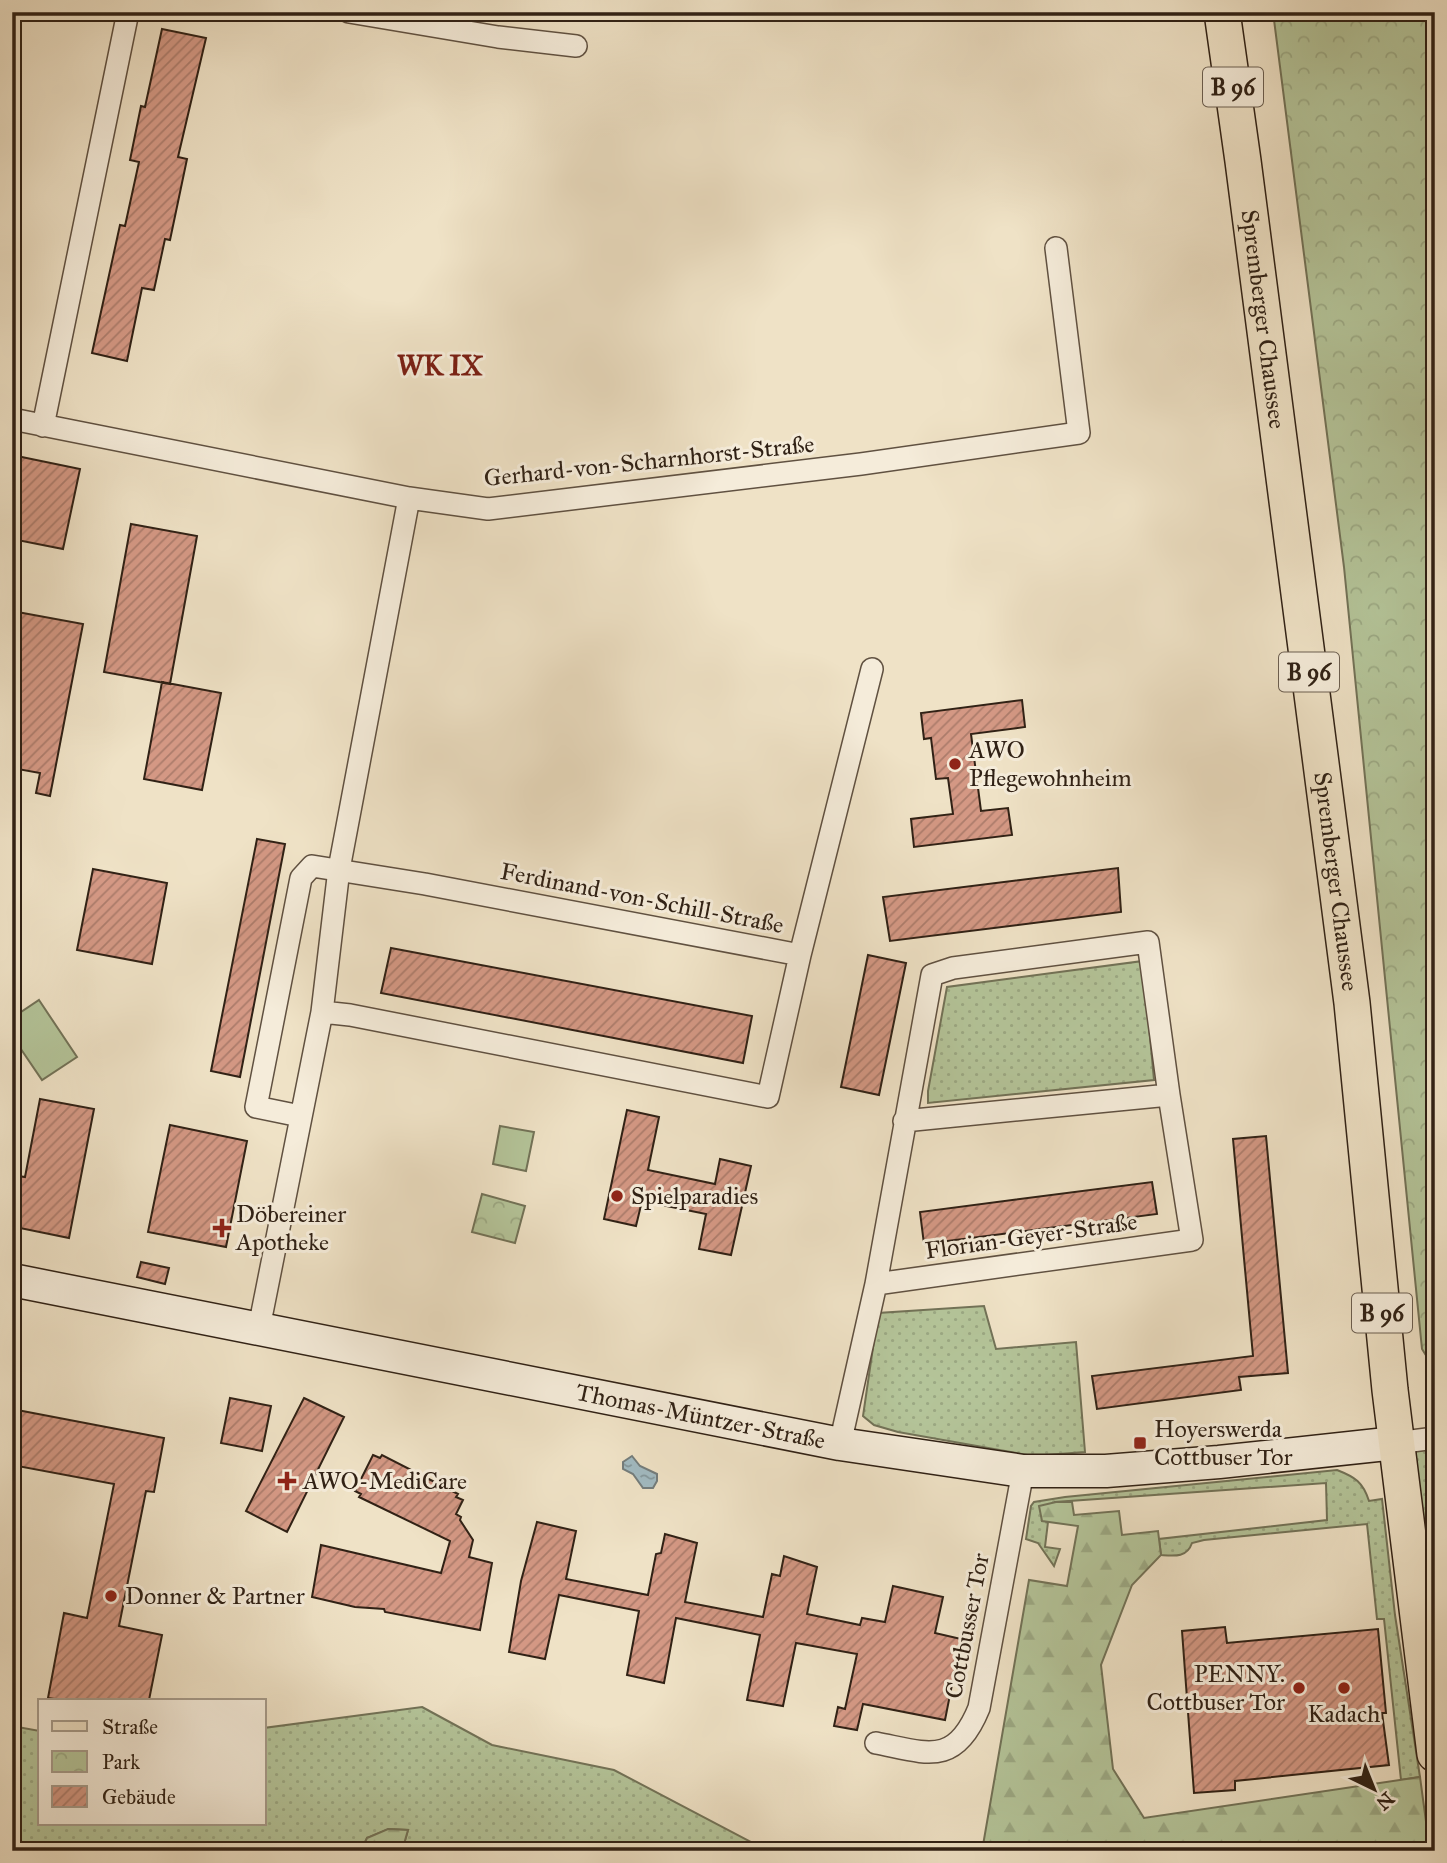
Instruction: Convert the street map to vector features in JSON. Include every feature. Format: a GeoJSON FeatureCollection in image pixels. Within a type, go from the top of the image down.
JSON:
{"type":"FeatureCollection","features":[{"type":"Feature","properties":{"kind":"main road","name":"Spremberger Chaussee"},"geometry":{"type":"LineString","coordinates":[[1222,12],[1244,161],[1352,1003],[1396,1443],[1435,1754]]}},
{"type":"Feature","properties":{"kind":"street"},"geometry":{"type":"LineString","coordinates":[[43,426],[128,12]]}},
{"type":"Feature","properties":{"kind":"street"},"geometry":{"type":"LineString","coordinates":[[349,12],[498,37],[576,46]]}},
{"type":"Feature","properties":{"kind":"street","name":"Gerhard-von-Scharnhorst-Straße"},"geometry":{"type":"LineString","coordinates":[[12,419],[409,498],[488,509],[847,466],[1079,433],[1056,248]]}},
{"type":"Feature","properties":{"kind":"street"},"geometry":{"type":"LineString","coordinates":[[259,1328],[322,1012],[339,869],[409,498]]}},
{"type":"Feature","properties":{"kind":"street"},"geometry":{"type":"LineString","coordinates":[[800,955],[872,669]]}},
{"type":"Feature","properties":{"kind":"street","name":"Ferdinand-von-Schill-Straße"},"geometry":{"type":"LineString","coordinates":[[300,1116],[256,1107],[300,877],[312,866],[800,955],[768,1097],[350,1014],[322,1012]]}},
{"type":"Feature","properties":{"kind":"street"},"geometry":{"type":"LineString","coordinates":[[840,1444],[876,1284],[904,1121],[932,975],[953,968],[1148,942],[1168,1095],[904,1121]]}},
{"type":"Feature","properties":{"kind":"street","name":"Florian-Geyer-Straße"},"geometry":{"type":"LineString","coordinates":[[876,1284],[1192,1240],[1168,1095]]}},
{"type":"Feature","properties":{"kind":"street","name":"Thomas-Müntzer-Straße"},"geometry":{"type":"LineString","coordinates":[[12,1280],[840,1444],[1023,1471],[1140,1469],[1396,1443]]}},
{"type":"Feature","properties":{"kind":"street"},"geometry":{"type":"LineString","coordinates":[[1396,1443],[1435,1438]]}},
{"type":"Feature","properties":{"kind":"street","name":"Cottbusser Tor"},"geometry":{"type":"LineString","coordinates":[[876,1743],[924,1752],[940,1752],[953,1745],[973,1723],[979,1708],[1023,1471]]}},
{"type":"Feature","properties":{"kind":"green space"},"geometry":{"type":"Polygon","coordinates":[[[1273,12],[1379,12],[1401,16],[1435,12],[1435,1370],[1422,1349],[1344,567],[1273,12]]]}},
{"type":"Feature","properties":{"kind":"green space"},"geometry":{"type":"Polygon","coordinates":[[[1143,961],[1154,1080],[928,1103],[947,987],[1143,961]]]}},
{"type":"Feature","properties":{"kind":"green space"},"geometry":{"type":"Polygon","coordinates":[[[39,1000],[77,1057],[42,1080],[12,1036],[12,1018],[39,1000]]]}},
{"type":"Feature","properties":{"kind":"green space"},"geometry":{"type":"Polygon","coordinates":[[[500,1126],[534,1132],[526,1171],[493,1164],[500,1126]]]}},
{"type":"Feature","properties":{"kind":"green space"},"geometry":{"type":"Polygon","coordinates":[[[482,1194],[525,1206],[515,1243],[472,1232],[482,1194]]]}},
{"type":"Feature","properties":{"kind":"green space"},"geometry":{"type":"Polygon","coordinates":[[[984,1306],[996,1349],[1076,1342],[1085,1452],[1033,1456],[898,1432],[874,1425],[863,1416],[878,1313],[984,1306]]]}},
{"type":"Feature","properties":{"kind":"green space"},"geometry":{"type":"Polygon","coordinates":[[[1435,1440],[1435,1564],[1403,1481],[1399,1445],[1435,1440]]]}},
{"type":"Feature","properties":{"kind":"green space"},"geometry":{"type":"Polygon","coordinates":[[[1337,1470],[1358,1481],[1369,1501],[1382,1499],[1395,1615],[1420,1777],[1401,1780],[1384,1619],[1377,1619],[1367,1524],[1204,1540],[1192,1543],[1183,1554],[1161,1555],[1159,1539],[1327,1520],[1326,1483],[1055,1502],[1042,1520],[1048,1522],[1045,1547],[1060,1549],[1054,1566],[1038,1543],[1026,1539],[1034,1502],[1337,1470]]]}},
{"type":"Feature","properties":{"kind":"green space"},"geometry":{"type":"Polygon","coordinates":[[[1072,1502],[1074,1515],[1119,1511],[1122,1535],[1158,1531],[1161,1555],[1132,1585],[1101,1665],[1113,1769],[1144,1818],[1420,1777],[1430,1851],[982,1851],[1029,1580],[1067,1586],[1078,1526],[1042,1521],[1039,1506],[1072,1502]]]}},
{"type":"Feature","properties":{"kind":"green space"},"geometry":{"type":"Polygon","coordinates":[[[422,1707],[492,1745],[614,1770],[768,1851],[402,1851],[408,1830],[389,1829],[367,1838],[361,1851],[12,1851],[12,1726],[38,1731],[38,1825],[266,1825],[266,1728],[422,1707]]]}},
{"type":"Feature","properties":{"kind":"green space"},"geometry":{"type":"Polygon","coordinates":[[[388,1829],[408,1830],[402,1851],[361,1851],[367,1838],[388,1829]]]}},
{"type":"Feature","properties":{"kind":"water"},"geometry":{"type":"Polygon","coordinates":[[[632,1456],[640,1466],[657,1474],[653,1488],[643,1488],[633,1474],[623,1469],[623,1462],[632,1456]]]}},
{"type":"Feature","properties":{"kind":"building"},"geometry":{"type":"Polygon","coordinates":[[[162,29],[206,38],[178,157],[187,159],[170,240],[165,239],[154,290],[142,288],[127,361],[92,353],[120,225],[125,226],[139,162],[130,160],[141,106],[145,107],[162,29]]]}},
{"type":"Feature","properties":{"kind":"building"},"geometry":{"type":"Polygon","coordinates":[[[12,455],[80,469],[63,549],[12,539],[12,455]]]}},
{"type":"Feature","properties":{"kind":"building"},"geometry":{"type":"Polygon","coordinates":[[[131,524],[197,536],[170,684],[104,672],[131,524]]]}},
{"type":"Feature","properties":{"kind":"building"},"geometry":{"type":"Polygon","coordinates":[[[12,611],[83,624],[50,796],[36,793],[40,773],[12,768],[12,611]]]}},
{"type":"Feature","properties":{"kind":"building"},"geometry":{"type":"Polygon","coordinates":[[[162,682],[221,693],[202,790],[144,779],[162,682]]]}},
{"type":"Feature","properties":{"kind":"building","name":"AWO Pflegewohnheim"},"geometry":{"type":"Polygon","coordinates":[[[1022,700],[1025,727],[971,734],[981,811],[1008,808],[1012,835],[914,847],[911,819],[953,814],[948,778],[936,779],[931,738],[924,739],[921,713],[1022,700]]]}},
{"type":"Feature","properties":{"kind":"building"},"geometry":{"type":"Polygon","coordinates":[[[257,839],[285,844],[240,1077],[211,1071],[257,839]]]}},
{"type":"Feature","properties":{"kind":"building"},"geometry":{"type":"Polygon","coordinates":[[[1118,868],[1121,912],[890,941],[883,897],[1118,868]]]}},
{"type":"Feature","properties":{"kind":"building"},"geometry":{"type":"Polygon","coordinates":[[[93,869],[167,883],[152,964],[77,950],[93,869]]]}},
{"type":"Feature","properties":{"kind":"building"},"geometry":{"type":"Polygon","coordinates":[[[391,948],[752,1016],[743,1063],[381,993],[391,948]]]}},
{"type":"Feature","properties":{"kind":"building"},"geometry":{"type":"Polygon","coordinates":[[[868,955],[906,963],[879,1095],[841,1087],[868,955]]]}},
{"type":"Feature","properties":{"kind":"building"},"geometry":{"type":"Polygon","coordinates":[[[40,1099],[94,1109],[69,1238],[15,1227],[20,1200],[12,1199],[12,1175],[25,1177],[40,1099]]]}},
{"type":"Feature","properties":{"kind":"building"},"geometry":{"type":"Polygon","coordinates":[[[627,1110],[659,1117],[648,1170],[715,1184],[720,1159],[751,1166],[731,1255],[699,1249],[706,1214],[642,1201],[636,1226],[604,1219],[627,1110]]]}},
{"type":"Feature","properties":{"kind":"building"},"geometry":{"type":"Polygon","coordinates":[[[170,1125],[247,1141],[226,1247],[148,1232],[170,1125]]]}},
{"type":"Feature","properties":{"kind":"building"},"geometry":{"type":"Polygon","coordinates":[[[1266,1136],[1288,1373],[1239,1377],[1241,1390],[1097,1409],[1092,1376],[1253,1356],[1233,1139],[1266,1136]]]}},
{"type":"Feature","properties":{"kind":"building"},"geometry":{"type":"Polygon","coordinates":[[[1152,1182],[1157,1214],[924,1244],[920,1212],[1152,1182]]]}},
{"type":"Feature","properties":{"kind":"building"},"geometry":{"type":"Polygon","coordinates":[[[141,1262],[169,1268],[165,1284],[137,1277],[141,1262]]]}},
{"type":"Feature","properties":{"kind":"building"},"geometry":{"type":"Polygon","coordinates":[[[230,1398],[271,1406],[262,1451],[221,1443],[230,1398]]]}},
{"type":"Feature","properties":{"kind":"building","name":"AWO-MediCare"},"geometry":{"type":"Polygon","coordinates":[[[304,1398],[344,1417],[287,1532],[246,1511],[304,1398]]]}},
{"type":"Feature","properties":{"kind":"building"},"geometry":{"type":"Polygon","coordinates":[[[12,1409],[164,1438],[154,1492],[146,1491],[119,1626],[162,1635],[149,1699],[48,1698],[64,1613],[87,1618],[114,1484],[12,1465],[12,1409]]]}},
{"type":"Feature","properties":{"kind":"building"},"geometry":{"type":"Polygon","coordinates":[[[373,1455],[380,1458],[382,1455],[458,1494],[456,1497],[463,1500],[456,1514],[461,1517],[460,1520],[473,1540],[469,1557],[492,1563],[480,1630],[385,1612],[384,1609],[355,1607],[312,1597],[321,1545],[441,1573],[450,1541],[359,1497],[361,1494],[355,1491],[373,1455]]]}},
{"type":"Feature","properties":{"kind":"building"},"geometry":{"type":"Polygon","coordinates":[[[537,1522],[576,1531],[566,1579],[648,1595],[656,1554],[661,1553],[665,1534],[697,1543],[685,1602],[763,1617],[772,1574],[780,1576],[784,1556],[817,1567],[807,1614],[860,1625],[862,1618],[885,1622],[893,1586],[943,1597],[935,1633],[961,1639],[945,1720],[863,1704],[857,1730],[834,1726],[838,1707],[845,1709],[857,1654],[796,1643],[783,1706],[747,1700],[760,1635],[676,1618],[664,1683],[627,1675],[639,1611],[559,1595],[545,1659],[509,1652],[521,1581],[537,1522]]]}},
{"type":"Feature","properties":{"kind":"building"},"geometry":{"type":"Polygon","coordinates":[[[1225,1627],[1227,1643],[1378,1629],[1386,1713],[1382,1713],[1389,1765],[1235,1781],[1235,1790],[1194,1793],[1182,1631],[1225,1627]]]}},
{"type":"Feature","properties":{"kind":"place","name":"AWO Pflegewohnheim"},"geometry":{"type":"Point","coordinates":[955,764]}},
{"type":"Feature","properties":{"kind":"place","name":"Spielparadies"},"geometry":{"type":"Point","coordinates":[617,1196]}},
{"type":"Feature","properties":{"kind":"place","name":"Döbereiner Apotheke"},"geometry":{"type":"Point","coordinates":[222,1228]}},
{"type":"Feature","properties":{"kind":"place","name":"Hoyerswerda Cottbuser Tor"},"geometry":{"type":"Point","coordinates":[1140,1443]}},
{"type":"Feature","properties":{"kind":"place","name":"AWO-MediCare"},"geometry":{"type":"Point","coordinates":[287,1481]}},
{"type":"Feature","properties":{"kind":"place","name":"Donner & Partner"},"geometry":{"type":"Point","coordinates":[111,1596]}},
{"type":"Feature","properties":{"kind":"place","name":"PENNY. Cottbuser Tor"},"geometry":{"type":"Point","coordinates":[1299,1688]}},
{"type":"Feature","properties":{"kind":"place","name":"Kadach"},"geometry":{"type":"Point","coordinates":[1344,1688]}},
{"type":"Feature","properties":{"kind":"district","name":"WK IX"},"geometry":{"type":"Point","coordinates":[440,365]}}]}
